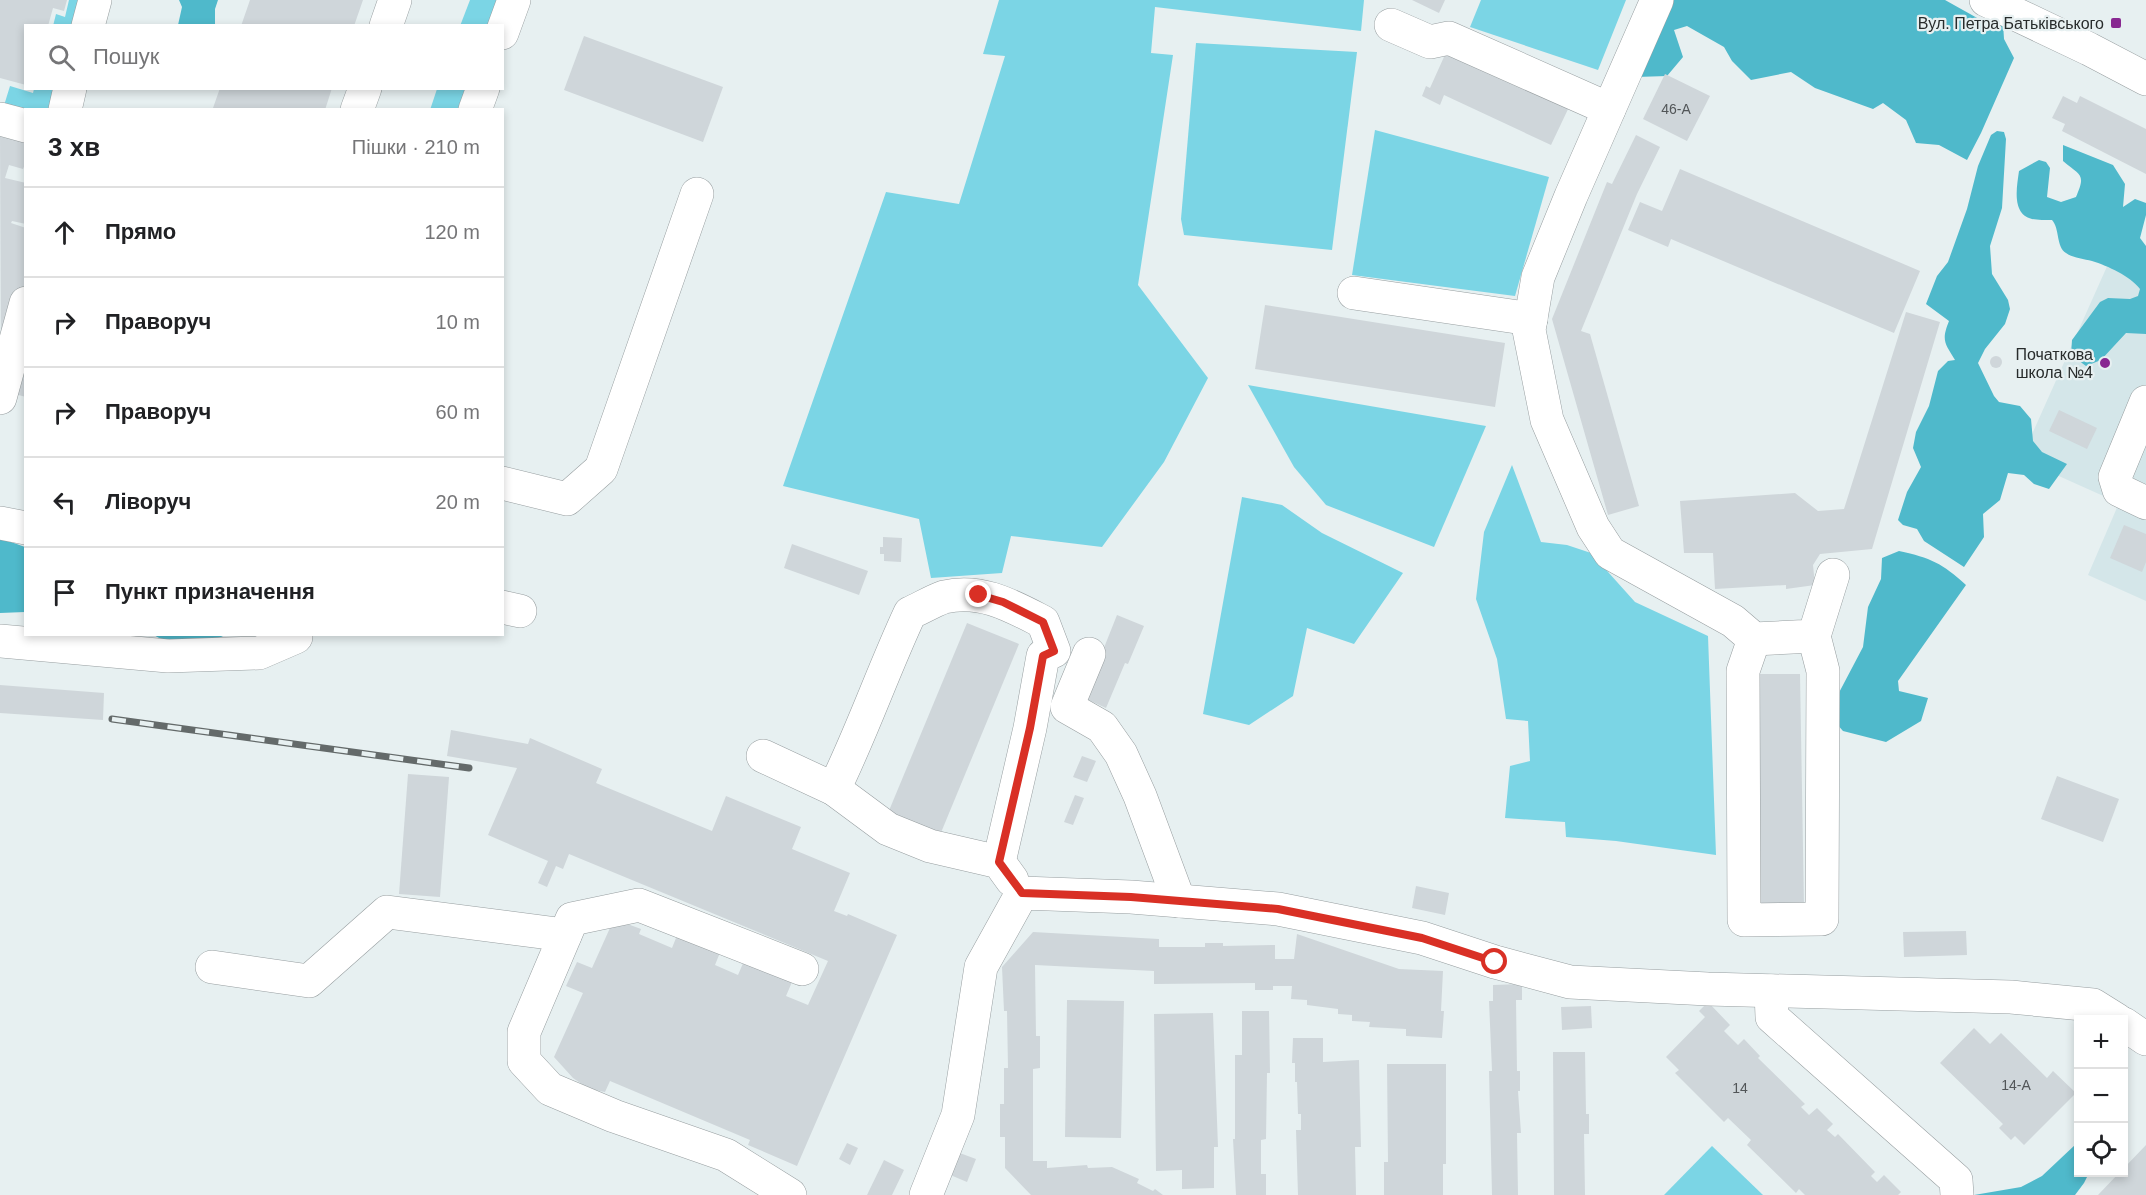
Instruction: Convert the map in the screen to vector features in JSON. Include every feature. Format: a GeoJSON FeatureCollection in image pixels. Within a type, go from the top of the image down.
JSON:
{"type":"FeatureCollection","features":[{"type":"Feature","properties":{"kind":"street"},"geometry":{"type":"LineString","coordinates":[[89,24],[95,0]]}},
{"type":"Feature","properties":{"kind":"street"},"geometry":{"type":"LineString","coordinates":[[387,24],[395,0]]}},
{"type":"Feature","properties":{"kind":"street"},"geometry":{"type":"LineString","coordinates":[[504,28],[514,0]]}},
{"type":"Feature","properties":{"kind":"street"},"geometry":{"type":"LineString","coordinates":[[1657,0],[1538,277],[1529,330],[1547,420],[1593,527],[1610,553],[1733,621],[1754,639],[1814,636]]}},
{"type":"Feature","properties":{"kind":"street"},"geometry":{"type":"LineString","coordinates":[[1986,0],[2146,79]]}},
{"type":"Feature","properties":{"kind":"street"},"geometry":{"type":"LineString","coordinates":[[1391,25],[1430,42],[1449,38],[1609,109]]}},
{"type":"Feature","properties":{"kind":"street"},"geometry":{"type":"LineString","coordinates":[[65,108],[69,90]]}},
{"type":"Feature","properties":{"kind":"street"},"geometry":{"type":"LineString","coordinates":[[358,108],[364,90]]}},
{"type":"Feature","properties":{"kind":"street"},"geometry":{"type":"LineString","coordinates":[[476,108],[482,90]]}},
{"type":"Feature","properties":{"kind":"street"},"geometry":{"type":"LineString","coordinates":[[0,119],[24,125]]}},
{"type":"Feature","properties":{"kind":"street"},"geometry":{"type":"LineString","coordinates":[[504,483],[567,499],[601,469],[697,194]]}},
{"type":"Feature","properties":{"kind":"street"},"geometry":{"type":"LineString","coordinates":[[1354,293],[1531,319]]}},
{"type":"Feature","properties":{"kind":"street"},"geometry":{"type":"LineString","coordinates":[[0,398],[24,310]]}},
{"type":"Feature","properties":{"kind":"street"},"geometry":{"type":"LineString","coordinates":[[2146,402],[2115,477],[2119,490],[2146,503]]}},
{"type":"Feature","properties":{"kind":"street"},"geometry":{"type":"LineString","coordinates":[[0,523],[24,528]]}},
{"type":"Feature","properties":{"kind":"street"},"geometry":{"type":"LineString","coordinates":[[1754,639],[1743,671],[1744,920],[1822,919],[1823,671],[1814,636],[1833,575]]}},
{"type":"Feature","properties":{"kind":"street"},"geometry":{"type":"LineString","coordinates":[[834,789],[855,746],[891,654],[910,613],[945,597],[979,595],[1003,602],[1043,622],[1054,651],[1043,656],[1030,728],[999,862]]}},
{"type":"Feature","properties":{"kind":"street"},"geometry":{"type":"LineString","coordinates":[[0,641],[168,656],[260,653],[296,636]]}},
{"type":"Feature","properties":{"kind":"street"},"geometry":{"type":"LineString","coordinates":[[1089,654],[1067,707],[1102,727],[1121,754],[1140,796],[1179,901]]}},
{"type":"Feature","properties":{"kind":"street"},"geometry":{"type":"LineString","coordinates":[[763,756],[834,789],[888,829],[930,846],[999,862],[1022,893]]}},
{"type":"Feature","properties":{"kind":"street"},"geometry":{"type":"LineString","coordinates":[[1022,893],[1131,897],[1278,909],[1422,938],[1495,962],[1570,982],[1771,991],[2011,997],[2092,1005],[2109,1015]]}},
{"type":"Feature","properties":{"kind":"street"},"geometry":{"type":"LineString","coordinates":[[926,1195],[958,1115],[981,966],[1022,893]]}},
{"type":"Feature","properties":{"kind":"street"},"geometry":{"type":"LineString","coordinates":[[790,1195],[726,1155],[614,1116],[550,1089],[524,1061],[524,1032],[572,919],[639,905],[802,969]]}},
{"type":"Feature","properties":{"kind":"street"},"geometry":{"type":"LineString","coordinates":[[213,967],[309,981],[387,912],[565,935]]}},
{"type":"Feature","properties":{"kind":"street"},"geometry":{"type":"LineString","coordinates":[[1771,991],[1772,1017],[1956,1180],[1957,1195]]}},
{"type":"Feature","properties":{"kind":"street"},"geometry":{"type":"LineString","coordinates":[[2128,1027],[2146,1039]]}},
{"type":"Feature","properties":{"kind":"shaded area"},"geometry":{"type":"Polygon","coordinates":[[[69,0],[84,0],[76,24],[54,24],[56,14],[65,17],[69,0]]]}},
{"type":"Feature","properties":{"kind":"shaded area"},"geometry":{"type":"Polygon","coordinates":[[[179,0],[218,0],[215,9],[215,24],[178,24],[182,7],[179,0]]]}},
{"type":"Feature","properties":{"kind":"shaded area"},"geometry":{"type":"Polygon","coordinates":[[[470,0],[498,0],[488,24],[461,24],[470,0]]]}},
{"type":"Feature","properties":{"kind":"shaded area"},"geometry":{"type":"Polygon","coordinates":[[[999,0],[1364,0],[1361,31],[1155,7],[1151,53],[1173,55],[1138,285],[1208,378],[1164,462],[1102,547],[1011,536],[1002,573],[931,578],[919,519],[783,486],[886,192],[959,204],[1005,56],[983,54],[999,0]]]}},
{"type":"Feature","properties":{"kind":"shaded area"},"geometry":{"type":"Polygon","coordinates":[[[1481,0],[1626,0],[1598,70],[1470,27],[1481,0]]]}},
{"type":"Feature","properties":{"kind":"shaded area"},"geometry":{"type":"Polygon","coordinates":[[[1662,0],[1945,0],[1979,19],[2003,23],[2004,39],[2014,58],[1967,160],[1939,145],[1916,143],[1906,120],[1883,103],[1873,109],[1815,88],[1791,72],[1751,80],[1732,61],[1724,47],[1687,26],[1674,30],[1683,57],[1667,76],[1636,77],[1662,0]]]}},
{"type":"Feature","properties":{"kind":"shaded area"},"geometry":{"type":"Polygon","coordinates":[[[1196,43],[1357,52],[1332,250],[1184,235],[1181,219],[1196,43]]]}},
{"type":"Feature","properties":{"kind":"shaded area"},"geometry":{"type":"Polygon","coordinates":[[[10,86],[33,93],[34,90],[58,90],[50,108],[24,108],[24,111],[2,112],[10,86]]]}},
{"type":"Feature","properties":{"kind":"shaded area"},"geometry":{"type":"Polygon","coordinates":[[[437,90],[465,90],[458,108],[431,108],[437,90]]]}},
{"type":"Feature","properties":{"kind":"shaded area"},"geometry":{"type":"Polygon","coordinates":[[[1375,130],[1549,177],[1515,296],[1352,275],[1375,130]]]}},
{"type":"Feature","properties":{"kind":"shaded area"},"geometry":{"type":"Polygon","coordinates":[[[1997,131],[2004,132],[2006,139],[2002,208],[1990,246],[1992,274],[2008,300],[2010,309],[2005,324],[1985,349],[1978,363],[1999,402],[2020,406],[2031,419],[2033,441],[2042,452],[2067,464],[2049,489],[2034,484],[2024,475],[2008,473],[2000,500],[1983,514],[1984,537],[1964,567],[1924,541],[1917,529],[1903,525],[1898,520],[1907,492],[1921,467],[1913,448],[1916,432],[1929,406],[1938,371],[1948,361],[1955,360],[1945,342],[1949,321],[1926,304],[1937,276],[1948,262],[1967,209],[1978,166],[1991,135],[1997,131]]]}},
{"type":"Feature","properties":{"kind":"shaded area"},"geometry":{"type":"Polygon","coordinates":[[[2063,145],[2113,165],[2125,184],[2123,207],[2135,199],[2146,203],[2146,215],[2140,238],[2146,246],[2146,334],[2126,333],[2101,360],[2086,366],[2071,355],[2072,340],[2100,302],[2108,298],[2130,299],[2138,296],[2140,289],[2131,280],[2112,269],[2066,253],[2061,247],[2052,220],[2032,219],[2021,212],[2017,199],[2019,171],[2039,160],[2046,162],[2050,168],[2047,197],[2061,202],[2076,197],[2081,179],[2078,173],[2063,161],[2063,145]]]}},
{"type":"Feature","properties":{"kind":"shaded area","name":"Початкова школа №4"},"geometry":{"type":"Polygon","coordinates":[[[2113,253],[2146,268],[2146,601],[2088,575],[2119,503],[2021,459],[2113,253]]]}},
{"type":"Feature","properties":{"kind":"shaded area"},"geometry":{"type":"Polygon","coordinates":[[[1248,385],[1486,426],[1434,547],[1326,505],[1294,467],[1248,385]]]}},
{"type":"Feature","properties":{"kind":"shaded area"},"geometry":{"type":"Polygon","coordinates":[[[1512,465],[1541,542],[1567,545],[1591,553],[1635,602],[1708,636],[1716,855],[1616,841],[1566,837],[1565,822],[1505,818],[1510,766],[1530,761],[1528,721],[1506,719],[1497,659],[1476,599],[1484,532],[1512,465]]]}},
{"type":"Feature","properties":{"kind":"shaded area"},"geometry":{"type":"Polygon","coordinates":[[[1242,497],[1282,505],[1322,533],[1403,573],[1354,644],[1307,628],[1293,696],[1249,725],[1203,714],[1242,497]]]}},
{"type":"Feature","properties":{"kind":"shaded area"},"geometry":{"type":"Polygon","coordinates":[[[0,538],[24,547],[24,612],[0,613],[0,538]]]}},
{"type":"Feature","properties":{"kind":"shaded area"},"geometry":{"type":"Polygon","coordinates":[[[1899,551],[1936,562],[1966,585],[1898,681],[1899,691],[1928,698],[1921,721],[1886,742],[1843,731],[1836,723],[1833,704],[1863,647],[1868,607],[1881,579],[1882,558],[1899,551]]]}},
{"type":"Feature","properties":{"kind":"shaded area"},"geometry":{"type":"Polygon","coordinates":[[[156,636],[223,636],[199,642],[160,639],[156,636]]]}},
{"type":"Feature","properties":{"kind":"shaded area"},"geometry":{"type":"Polygon","coordinates":[[[1712,1146],[1763,1195],[1664,1195],[1712,1146]]]}},
{"type":"Feature","properties":{"kind":"shaded area"},"geometry":{"type":"Polygon","coordinates":[[[2074,1146],[2074,1177],[2087,1177],[2075,1195],[1974,1195],[2021,1187],[2042,1176],[2074,1146]]]}},
{"type":"Feature","properties":{"kind":"building"},"geometry":{"type":"Polygon","coordinates":[[[0,0],[67,0],[64,11],[53,8],[49,24],[24,24],[24,84],[0,78],[0,0]]]}},
{"type":"Feature","properties":{"kind":"building"},"geometry":{"type":"Polygon","coordinates":[[[250,0],[363,0],[355,24],[242,24],[250,0]]]}},
{"type":"Feature","properties":{"kind":"building"},"geometry":{"type":"Polygon","coordinates":[[[1412,0],[1445,0],[1439,13],[1412,0]]]}},
{"type":"Feature","properties":{"kind":"building"},"geometry":{"type":"Polygon","coordinates":[[[584,36],[723,87],[703,142],[564,90],[584,36]]]}},
{"type":"Feature","properties":{"kind":"building"},"geometry":{"type":"Polygon","coordinates":[[[1448,48],[1570,105],[1551,145],[1444,95],[1440,105],[1422,96],[1426,86],[1430,88],[1448,48]]]}},
{"type":"Feature","properties":{"kind":"building"},"geometry":{"type":"Polygon","coordinates":[[[1665,74],[1710,96],[1687,141],[1643,119],[1665,74]]]}},
{"type":"Feature","properties":{"kind":"building"},"geometry":{"type":"Polygon","coordinates":[[[219,90],[331,90],[326,108],[213,108],[219,90]]]}},
{"type":"Feature","properties":{"kind":"building"},"geometry":{"type":"Polygon","coordinates":[[[2063,96],[2077,103],[2080,96],[2146,129],[2146,174],[2062,131],[2065,124],[2052,118],[2063,96]]]}},
{"type":"Feature","properties":{"kind":"building"},"geometry":{"type":"Polygon","coordinates":[[[0,133],[24,139],[23,169],[9,165],[5,178],[24,183],[24,224],[12,221],[11,223],[24,227],[24,290],[1,372],[0,133]]]}},
{"type":"Feature","properties":{"kind":"building"},"geometry":{"type":"Polygon","coordinates":[[[1636,135],[1660,147],[1637,194],[1581,331],[1590,334],[1639,506],[1608,515],[1552,319],[1607,182],[1612,184],[1636,135]]]}},
{"type":"Feature","properties":{"kind":"building"},"geometry":{"type":"Polygon","coordinates":[[[1680,169],[1920,271],[1894,333],[1671,239],[1668,247],[1628,230],[1640,202],[1662,211],[1680,169]]]}},
{"type":"Feature","properties":{"kind":"building"},"geometry":{"type":"Polygon","coordinates":[[[1265,305],[1505,343],[1495,407],[1255,369],[1265,305]]]}},
{"type":"Feature","properties":{"kind":"building"},"geometry":{"type":"Polygon","coordinates":[[[1906,312],[1940,322],[1872,549],[1820,554],[1813,565],[1815,585],[1786,589],[1786,585],[1715,589],[1713,553],[1684,553],[1680,501],[1795,493],[1818,511],[1844,509],[1906,312]]]}},
{"type":"Feature","properties":{"kind":"building"},"geometry":{"type":"Polygon","coordinates":[[[24,352],[24,396],[11,393],[24,352]]]}},
{"type":"Feature","properties":{"kind":"building"},"geometry":{"type":"Polygon","coordinates":[[[1998,356],[2001,357],[2001,367],[1994,368],[1991,367],[1990,360],[1991,357],[1998,356]]]}},
{"type":"Feature","properties":{"kind":"building"},"geometry":{"type":"Polygon","coordinates":[[[2059,410],[2097,428],[2087,449],[2049,431],[2059,410]]]}},
{"type":"Feature","properties":{"kind":"building"},"geometry":{"type":"Polygon","coordinates":[[[2124,525],[2146,534],[2146,562],[2142,572],[2110,558],[2124,525]]]}},
{"type":"Feature","properties":{"kind":"building"},"geometry":{"type":"Polygon","coordinates":[[[883,537],[902,538],[901,562],[884,561],[884,554],[880,554],[883,537]]]}},
{"type":"Feature","properties":{"kind":"building"},"geometry":{"type":"Polygon","coordinates":[[[792,544],[868,571],[859,595],[784,568],[792,544]]]}},
{"type":"Feature","properties":{"kind":"building"},"geometry":{"type":"Polygon","coordinates":[[[1117,615],[1144,626],[1106,708],[1084,698],[1117,615]]]}},
{"type":"Feature","properties":{"kind":"building"},"geometry":{"type":"Polygon","coordinates":[[[967,623],[1019,644],[940,835],[888,813],[967,623]]]}},
{"type":"Feature","properties":{"kind":"building"},"geometry":{"type":"Polygon","coordinates":[[[1756,674],[1800,674],[1804,906],[1759,907],[1756,674]]]}},
{"type":"Feature","properties":{"kind":"building"},"geometry":{"type":"Polygon","coordinates":[[[0,685],[104,693],[103,720],[0,713],[0,685]]]}},
{"type":"Feature","properties":{"kind":"building"},"geometry":{"type":"Polygon","coordinates":[[[451,730],[528,744],[530,738],[602,769],[596,783],[712,831],[726,796],[801,827],[792,849],[850,873],[834,911],[847,916],[848,914],[897,935],[797,1166],[748,1145],[750,1140],[610,1081],[605,1092],[589,1089],[573,1078],[554,1057],[583,993],[566,986],[577,962],[592,968],[614,919],[641,929],[639,934],[672,948],[678,933],[721,950],[715,965],[738,975],[744,961],[792,982],[786,996],[808,1005],[828,961],[569,854],[563,869],[556,866],[547,887],[538,883],[548,861],[488,835],[517,768],[447,756],[451,730]]]}},
{"type":"Feature","properties":{"kind":"building"},"geometry":{"type":"Polygon","coordinates":[[[1082,756],[1096,761],[1087,782],[1073,777],[1082,756]]]}},
{"type":"Feature","properties":{"kind":"building"},"geometry":{"type":"Polygon","coordinates":[[[408,774],[449,777],[440,897],[399,894],[408,774]]]}},
{"type":"Feature","properties":{"kind":"building"},"geometry":{"type":"Polygon","coordinates":[[[2057,776],[2119,799],[2103,842],[2041,819],[2057,776]]]}},
{"type":"Feature","properties":{"kind":"building"},"geometry":{"type":"Polygon","coordinates":[[[1075,795],[1084,798],[1073,825],[1064,822],[1075,795]]]}},
{"type":"Feature","properties":{"kind":"building"},"geometry":{"type":"Polygon","coordinates":[[[1416,886],[1449,893],[1445,915],[1412,908],[1416,886]]]}},
{"type":"Feature","properties":{"kind":"building"},"geometry":{"type":"Polygon","coordinates":[[[1966,931],[1967,955],[1904,957],[1903,932],[1966,931]]]}},
{"type":"Feature","properties":{"kind":"building"},"geometry":{"type":"Polygon","coordinates":[[[1033,932],[1159,939],[1159,947],[1205,947],[1205,943],[1223,943],[1223,946],[1275,945],[1275,959],[1294,959],[1297,934],[1399,969],[1443,971],[1442,1038],[1406,1036],[1406,1029],[1369,1027],[1370,1022],[1352,1021],[1352,1015],[1338,1014],[1338,1009],[1307,1005],[1307,1000],[1291,999],[1292,986],[1273,986],[1273,990],[1255,990],[1255,983],[1154,984],[1154,971],[1035,965],[1036,1036],[1040,1036],[1040,1068],[1033,1069],[1033,1161],[1047,1161],[1047,1168],[1087,1165],[1088,1168],[1112,1167],[1139,1179],[1137,1183],[1153,1191],[1155,1189],[1163,1195],[1031,1195],[1005,1168],[1005,1137],[1000,1137],[1000,1104],[1004,1104],[1004,1068],[1008,1068],[1007,1011],[1004,1011],[1002,967],[1033,932]]]}},
{"type":"Feature","properties":{"kind":"building"},"geometry":{"type":"Polygon","coordinates":[[[1522,984],[1522,1000],[1516,1000],[1521,1133],[1517,1133],[1518,1195],[1492,1195],[1489,1071],[1492,1071],[1489,1001],[1493,1001],[1493,985],[1522,984]]]}},
{"type":"Feature","properties":{"kind":"building"},"geometry":{"type":"Polygon","coordinates":[[[1067,1000],[1124,1001],[1121,1138],[1065,1137],[1067,1000]]]}},
{"type":"Feature","properties":{"kind":"building"},"geometry":{"type":"Polygon","coordinates":[[[1708,1002],[1730,1025],[1724,1031],[1738,1045],[1744,1039],[1760,1056],[1758,1058],[1805,1104],[1801,1107],[1809,1115],[1817,1108],[1833,1124],[1827,1130],[1835,1137],[1838,1134],[1875,1172],[1871,1176],[1877,1182],[1884,1175],[1901,1192],[1898,1195],[1805,1195],[1799,1189],[1796,1193],[1747,1145],[1751,1140],[1728,1118],[1724,1122],[1675,1073],[1679,1070],[1666,1057],[1705,1017],[1699,1011],[1708,1002]]]}},
{"type":"Feature","properties":{"kind":"building"},"geometry":{"type":"Polygon","coordinates":[[[1591,1006],[1592,1028],[1562,1030],[1561,1007],[1591,1006]]]}},
{"type":"Feature","properties":{"kind":"building"},"geometry":{"type":"Polygon","coordinates":[[[1242,1011],[1269,1011],[1270,1073],[1267,1073],[1266,1139],[1261,1140],[1261,1174],[1266,1174],[1266,1195],[1236,1195],[1233,1139],[1235,1139],[1235,1055],[1242,1055],[1242,1011]]]}},
{"type":"Feature","properties":{"kind":"building"},"geometry":{"type":"Polygon","coordinates":[[[1213,1013],[1218,1147],[1214,1147],[1214,1188],[1182,1189],[1182,1170],[1156,1171],[1154,1014],[1213,1013]]]}},
{"type":"Feature","properties":{"kind":"building"},"geometry":{"type":"Polygon","coordinates":[[[1974,1028],[1990,1044],[2001,1033],[2047,1078],[2053,1071],[2074,1091],[2074,1095],[2024,1145],[2015,1136],[2011,1140],[1999,1128],[2003,1124],[1940,1063],[1974,1028]]]}},
{"type":"Feature","properties":{"kind":"building"},"geometry":{"type":"Polygon","coordinates":[[[1293,1038],[1323,1038],[1323,1062],[1359,1060],[1361,1147],[1355,1147],[1356,1195],[1298,1195],[1296,1130],[1301,1130],[1301,1114],[1298,1114],[1295,1063],[1292,1063],[1293,1038]]]}},
{"type":"Feature","properties":{"kind":"building"},"geometry":{"type":"Polygon","coordinates":[[[1553,1052],[1585,1052],[1586,1114],[1589,1114],[1589,1134],[1584,1134],[1585,1195],[1554,1195],[1553,1052]]]}},
{"type":"Feature","properties":{"kind":"building"},"geometry":{"type":"Polygon","coordinates":[[[1387,1064],[1446,1064],[1446,1164],[1443,1164],[1443,1195],[1384,1195],[1384,1162],[1388,1162],[1387,1064]]]}},
{"type":"Feature","properties":{"kind":"building"},"geometry":{"type":"Polygon","coordinates":[[[847,1143],[858,1148],[850,1165],[839,1159],[847,1143]]]}},
{"type":"Feature","properties":{"kind":"building"},"geometry":{"type":"Polygon","coordinates":[[[2146,1145],[2146,1195],[2098,1195],[2115,1177],[2128,1177],[2128,1164],[2146,1145]]]}},
{"type":"Feature","properties":{"kind":"building"},"geometry":{"type":"Polygon","coordinates":[[[957,1152],[976,1159],[967,1182],[948,1174],[957,1152]]]}},
{"type":"Feature","properties":{"kind":"building"},"geometry":{"type":"Polygon","coordinates":[[[884,1160],[904,1170],[892,1195],[867,1195],[884,1160]]]}},
{"type":"Feature","properties":{"kind":"railway"},"geometry":{"type":"LineString","coordinates":[[112,719],[469,768]]}},
{"type":"Feature","properties":{"kind":"place","name":"Вул. Петра Батьківського"},"geometry":{"type":"Point","coordinates":[2116,23]}},
{"type":"Feature","properties":{"kind":"place","name":"Початкова школа №4"},"geometry":{"type":"Point","coordinates":[2105,363]}},
{"type":"Feature","properties":{"kind":"route"},"geometry":{"type":"LineString","coordinates":[[979,595],[1003,602],[1043,622],[1054,651],[1043,656],[1030,728],[999,862],[1022,893],[1131,897],[1278,909],[1422,938],[1495,962]]}}]}
